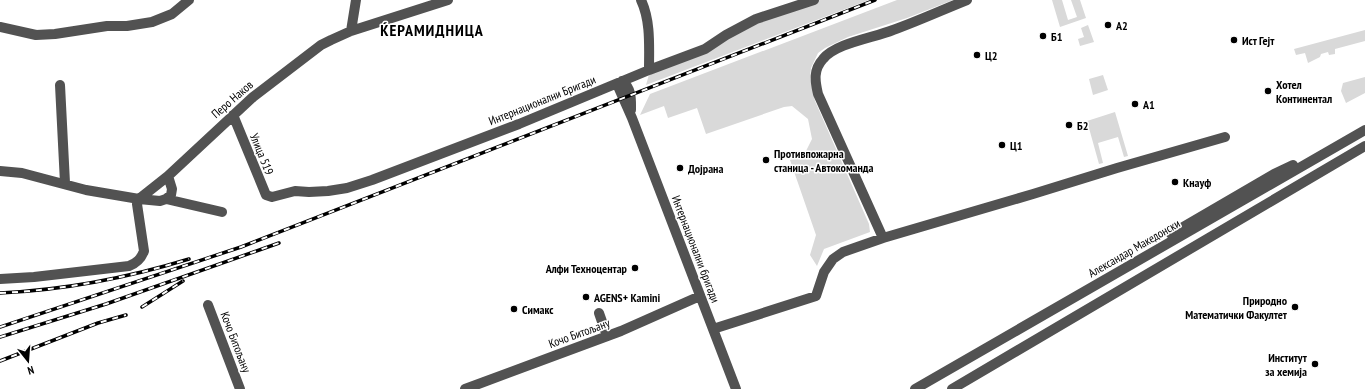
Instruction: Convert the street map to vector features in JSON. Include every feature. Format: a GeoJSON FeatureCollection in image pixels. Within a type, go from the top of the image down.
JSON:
{"type":"FeatureCollection","features":[{"type":"Feature","properties":{"kind":"street"},"geometry":{"type":"LineString","coordinates":[[0,27],[36,35],[54,34],[107,26],[127,26],[152,22],[172,14],[189,0]]}},
{"type":"Feature","properties":{"kind":"street"},"geometry":{"type":"LineString","coordinates":[[356,0],[351,31],[448,0]]}},
{"type":"Feature","properties":{"kind":"street","name":"Интернационални Бригади"},"geometry":{"type":"LineString","coordinates":[[272,197],[296,191],[322,191],[347,188],[372,180],[519,124],[705,49],[726,35],[756,19],[814,0]]}},
{"type":"Feature","properties":{"kind":"street"},"geometry":{"type":"LineString","coordinates":[[883,238],[818,94],[815,81],[816,72],[823,58],[833,50],[893,30],[967,0]]}},
{"type":"Feature","properties":{"kind":"street"},"geometry":{"type":"LineString","coordinates":[[631,93],[634,83],[650,70],[646,3]]}},
{"type":"Feature","properties":{"kind":"street","name":"Перо Наков"},"geometry":{"type":"LineString","coordinates":[[139,199],[168,176],[253,97],[321,45],[351,31]]}},
{"type":"Feature","properties":{"kind":"street"},"geometry":{"type":"LineString","coordinates":[[620,82],[627,86],[631,93]]}},
{"type":"Feature","properties":{"kind":"street","name":"Интернационални бригади"},"geometry":{"type":"LineString","coordinates":[[620,82],[632,118],[736,389]]}},
{"type":"Feature","properties":{"kind":"street"},"geometry":{"type":"LineString","coordinates":[[60,85],[69,185]]}},
{"type":"Feature","properties":{"kind":"street","name":"Интернационални бригади"},"geometry":{"type":"LineString","coordinates":[[631,93],[632,118]]}},
{"type":"Feature","properties":{"kind":"street","name":"Улица 519"},"geometry":{"type":"LineString","coordinates":[[233,115],[263,191],[266,195],[272,197]]}},
{"type":"Feature","properties":{"kind":"street"},"geometry":{"type":"LineString","coordinates":[[1344,142],[1365,123]]}},
{"type":"Feature","properties":{"kind":"street"},"geometry":{"type":"LineString","coordinates":[[1344,142],[1365,130]]}},
{"type":"Feature","properties":{"kind":"street"},"geometry":{"type":"LineString","coordinates":[[713,329],[816,296],[824,272],[833,259],[842,252],[883,238],[1139,161],[1225,137]]}},
{"type":"Feature","properties":{"kind":"street","name":"Александар Македонски"},"geometry":{"type":"LineString","coordinates":[[915,389],[1100,282],[1110,271],[1121,263],[1268,178],[1290,166],[1314,159],[1344,142]]}},
{"type":"Feature","properties":{"kind":"street"},"geometry":{"type":"LineString","coordinates":[[952,389],[1365,146]]}},
{"type":"Feature","properties":{"kind":"street"},"geometry":{"type":"LineString","coordinates":[[0,171],[22,173],[69,185],[139,199],[160,201],[171,195],[172,189],[168,176]]}},
{"type":"Feature","properties":{"kind":"street"},"geometry":{"type":"LineString","coordinates":[[0,279],[49,276],[129,266],[136,263],[144,251],[137,204],[139,199]]}},
{"type":"Feature","properties":{"kind":"street"},"geometry":{"type":"LineString","coordinates":[[166,199],[222,212]]}},
{"type":"Feature","properties":{"kind":"street","name":"Кочо Битољану"},"geometry":{"type":"LineString","coordinates":[[465,389],[607,336],[700,296]]}},
{"type":"Feature","properties":{"kind":"street","name":"Кочо Битољану"},"geometry":{"type":"LineString","coordinates":[[208,305],[240,389]]}},
{"type":"Feature","properties":{"kind":"street"},"geometry":{"type":"LineString","coordinates":[[599,314],[607,336]]}},
{"type":"Feature","properties":{"kind":"shaded area"},"geometry":{"type":"Polygon","coordinates":[[[819,0],[869,0],[646,85],[650,71],[749,26],[819,0]]]}},
{"type":"Feature","properties":{"kind":"shaded area"},"geometry":{"type":"Polygon","coordinates":[[[897,0],[953,0],[907,18],[848,37],[825,48],[818,53],[811,68],[810,78],[815,101],[869,224],[870,232],[824,249],[817,266],[810,255],[816,235],[790,160],[804,155],[812,139],[808,119],[792,106],[784,107],[706,134],[697,108],[668,118],[664,106],[640,115],[650,94],[897,0]]]}},
{"type":"Feature","properties":{"kind":"shaded area"},"geometry":{"type":"Polygon","coordinates":[[[1052,0],[1062,0],[1068,20],[1077,17],[1071,0],[1080,0],[1086,18],[1060,27],[1052,0]]]}},
{"type":"Feature","properties":{"kind":"shaded area"},"geometry":{"type":"Polygon","coordinates":[[[1088,25],[1094,42],[1080,46],[1078,39],[1084,37],[1081,28],[1088,25]]]}},
{"type":"Feature","properties":{"kind":"shaded area"},"geometry":{"type":"Polygon","coordinates":[[[1365,30],[1365,41],[1335,49],[1335,54],[1329,55],[1328,52],[1321,54],[1320,57],[1308,63],[1305,53],[1296,55],[1294,49],[1365,30]]]}},
{"type":"Feature","properties":{"kind":"shaded area"},"geometry":{"type":"Polygon","coordinates":[[[1103,75],[1108,90],[1093,95],[1089,79],[1103,75]]]}},
{"type":"Feature","properties":{"kind":"shaded area"},"geometry":{"type":"Polygon","coordinates":[[[1365,77],[1365,93],[1346,103],[1341,91],[1343,83],[1365,77]]]}},
{"type":"Feature","properties":{"kind":"shaded area"},"geometry":{"type":"Polygon","coordinates":[[[1115,112],[1128,156],[1124,157],[1118,137],[1098,143],[1103,163],[1099,164],[1087,121],[1115,112]]]}},
{"type":"Feature","properties":{"kind":"railway"},"geometry":{"type":"LineString","coordinates":[[0,327],[241,247],[875,0]]}},
{"type":"Feature","properties":{"kind":"railway"},"geometry":{"type":"LineString","coordinates":[[0,337],[106,304],[279,243]]}},
{"type":"Feature","properties":{"kind":"railway"},"geometry":{"type":"LineString","coordinates":[[0,293],[48,289],[95,282],[142,272],[189,259]]}},
{"type":"Feature","properties":{"kind":"railway"},"geometry":{"type":"LineString","coordinates":[[142,307],[183,281]]}},
{"type":"Feature","properties":{"kind":"railway"},"geometry":{"type":"LineString","coordinates":[[0,361],[98,323],[126,315]]}},
{"type":"Feature","properties":{"kind":"place","name":"А2"},"geometry":{"type":"Point","coordinates":[1108,25]}},
{"type":"Feature","properties":{"kind":"place","name":"Б1"},"geometry":{"type":"Point","coordinates":[1043,36]}},
{"type":"Feature","properties":{"kind":"place","name":"Ист Гејт"},"geometry":{"type":"Point","coordinates":[1234,40]}},
{"type":"Feature","properties":{"kind":"place","name":"Ц2"},"geometry":{"type":"Point","coordinates":[977,55]}},
{"type":"Feature","properties":{"kind":"place","name":"Хотел Континентал"},"geometry":{"type":"Point","coordinates":[1268,91]}},
{"type":"Feature","properties":{"kind":"place","name":"А1"},"geometry":{"type":"Point","coordinates":[1135,104]}},
{"type":"Feature","properties":{"kind":"place","name":"Б2"},"geometry":{"type":"Point","coordinates":[1069,125]}},
{"type":"Feature","properties":{"kind":"place","name":"Ц1"},"geometry":{"type":"Point","coordinates":[1002,145]}},
{"type":"Feature","properties":{"kind":"place","name":"Противпожарна станица - Автокоманда"},"geometry":{"type":"Point","coordinates":[766,160]}},
{"type":"Feature","properties":{"kind":"place","name":"Дојрана"},"geometry":{"type":"Point","coordinates":[680,168]}},
{"type":"Feature","properties":{"kind":"place","name":"Кнауф"},"geometry":{"type":"Point","coordinates":[1175,182]}},
{"type":"Feature","properties":{"kind":"place","name":"Алфи Техноцентар"},"geometry":{"type":"Point","coordinates":[635,268]}},
{"type":"Feature","properties":{"kind":"place","name":"AGENS+ Kamini"},"geometry":{"type":"Point","coordinates":[586,297]}},
{"type":"Feature","properties":{"kind":"place","name":"Природно Математички Факултет"},"geometry":{"type":"Point","coordinates":[1295,307]}},
{"type":"Feature","properties":{"kind":"place","name":"Симакс"},"geometry":{"type":"Point","coordinates":[514,309]}},
{"type":"Feature","properties":{"kind":"place","name":"Институт за хемија"},"geometry":{"type":"Point","coordinates":[1315,364]}},
{"type":"Feature","properties":{"kind":"district","name":"ЌЕРАМИДНИЦА"},"geometry":{"type":"Point","coordinates":[432,30]}}]}
